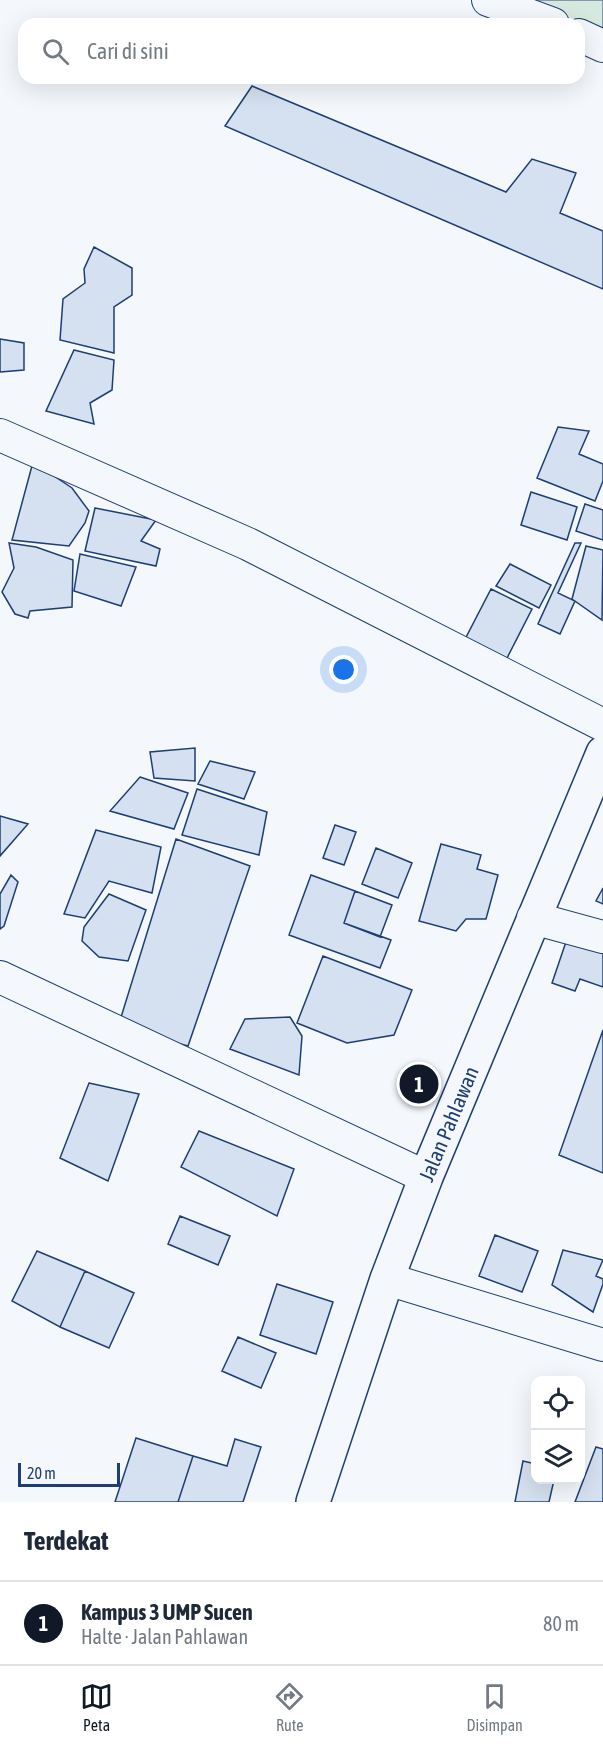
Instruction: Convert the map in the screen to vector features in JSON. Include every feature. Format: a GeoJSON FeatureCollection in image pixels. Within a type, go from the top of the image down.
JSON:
{"type":"FeatureCollection","features":[{"type":"Feature","properties":{"kind":"main road","name":"Jalan Pahlawan"},"geometry":{"type":"LineString","coordinates":[[313,1502],[387,1279],[426,1177],[603,753]]}},
{"type":"Feature","properties":{"kind":"street"},"geometry":{"type":"LineString","coordinates":[[488,0],[537,18]]}},
{"type":"Feature","properties":{"kind":"street"},"geometry":{"type":"LineString","coordinates":[[585,38],[603,46]]}},
{"type":"Feature","properties":{"kind":"street"},"geometry":{"type":"LineString","coordinates":[[0,435],[248,544],[603,725]]}},
{"type":"Feature","properties":{"kind":"street"},"geometry":{"type":"LineString","coordinates":[[533,918],[603,937]]}},
{"type":"Feature","properties":{"kind":"street"},"geometry":{"type":"LineString","coordinates":[[0,977],[426,1177]]}},
{"type":"Feature","properties":{"kind":"street"},"geometry":{"type":"LineString","coordinates":[[387,1279],[603,1345]]}},
{"type":"Feature","properties":{"kind":"shaded area"},"geometry":{"type":"Polygon","coordinates":[[[505,0],[603,0],[603,42],[585,28],[585,18],[546,18],[505,0]]]}},
{"type":"Feature","properties":{"kind":"building"},"geometry":{"type":"Polygon","coordinates":[[[252,86],[506,192],[532,159],[576,173],[560,213],[603,231],[603,289],[225,126],[252,86]]]}},
{"type":"Feature","properties":{"kind":"building"},"geometry":{"type":"Polygon","coordinates":[[[94,247],[132,268],[132,295],[114,307],[114,353],[60,340],[63,299],[85,283],[84,269],[94,247]]]}},
{"type":"Feature","properties":{"kind":"building"},"geometry":{"type":"Polygon","coordinates":[[[0,339],[24,343],[24,370],[0,372],[0,339]]]}},
{"type":"Feature","properties":{"kind":"building"},"geometry":{"type":"Polygon","coordinates":[[[74,350],[114,360],[112,390],[90,403],[94,424],[46,411],[74,350]]]}},
{"type":"Feature","properties":{"kind":"building"},"geometry":{"type":"Polygon","coordinates":[[[558,427],[589,431],[579,454],[603,464],[603,481],[595,501],[537,478],[558,427]]]}},
{"type":"Feature","properties":{"kind":"building"},"geometry":{"type":"Polygon","coordinates":[[[33,462],[72,488],[89,511],[85,523],[69,546],[12,540],[33,462]]]}},
{"type":"Feature","properties":{"kind":"building"},"geometry":{"type":"Polygon","coordinates":[[[531,492],[577,507],[567,540],[521,525],[531,492]]]}},
{"type":"Feature","properties":{"kind":"building"},"geometry":{"type":"Polygon","coordinates":[[[585,504],[603,510],[603,540],[576,531],[585,504]]]}},
{"type":"Feature","properties":{"kind":"building"},"geometry":{"type":"Polygon","coordinates":[[[95,508],[156,520],[141,541],[160,549],[156,566],[85,551],[95,508]]]}},
{"type":"Feature","properties":{"kind":"building"},"geometry":{"type":"Polygon","coordinates":[[[9,543],[36,547],[73,560],[72,607],[30,611],[28,618],[15,614],[2,592],[14,568],[9,543]]]}},
{"type":"Feature","properties":{"kind":"building"},"geometry":{"type":"Polygon","coordinates":[[[575,543],[581,543],[558,593],[575,601],[560,634],[538,624],[575,543]]]}},
{"type":"Feature","properties":{"kind":"building"},"geometry":{"type":"Polygon","coordinates":[[[586,546],[603,550],[602,620],[572,599],[586,546]]]}},
{"type":"Feature","properties":{"kind":"building"},"geometry":{"type":"Polygon","coordinates":[[[80,554],[136,567],[121,606],[74,591],[80,554]]]}},
{"type":"Feature","properties":{"kind":"building"},"geometry":{"type":"Polygon","coordinates":[[[510,564],[551,585],[539,608],[496,586],[510,564]]]}},
{"type":"Feature","properties":{"kind":"building"},"geometry":{"type":"Polygon","coordinates":[[[491,589],[532,609],[502,668],[461,647],[491,589]]]}},
{"type":"Feature","properties":{"kind":"building"},"geometry":{"type":"Polygon","coordinates":[[[195,748],[195,781],[154,778],[150,752],[195,748]]]}},
{"type":"Feature","properties":{"kind":"building"},"geometry":{"type":"Polygon","coordinates":[[[210,761],[255,772],[244,799],[198,784],[210,761]]]}},
{"type":"Feature","properties":{"kind":"building"},"geometry":{"type":"Polygon","coordinates":[[[140,777],[188,793],[174,829],[110,811],[140,777]]]}},
{"type":"Feature","properties":{"kind":"building"},"geometry":{"type":"Polygon","coordinates":[[[197,789],[267,812],[259,855],[182,835],[197,789]]]}},
{"type":"Feature","properties":{"kind":"building"},"geometry":{"type":"Polygon","coordinates":[[[0,816],[28,824],[0,856],[0,816]]]}},
{"type":"Feature","properties":{"kind":"building"},"geometry":{"type":"Polygon","coordinates":[[[335,825],[356,832],[344,865],[323,858],[335,825]]]}},
{"type":"Feature","properties":{"kind":"building"},"geometry":{"type":"Polygon","coordinates":[[[96,830],[161,847],[152,893],[109,881],[85,918],[64,914],[96,830]]]}},
{"type":"Feature","properties":{"kind":"building"},"geometry":{"type":"Polygon","coordinates":[[[176,839],[250,866],[188,1046],[118,1027],[176,839]]]}},
{"type":"Feature","properties":{"kind":"building"},"geometry":{"type":"Polygon","coordinates":[[[441,844],[481,855],[477,869],[498,875],[486,919],[466,919],[456,931],[419,921],[441,844]]]}},
{"type":"Feature","properties":{"kind":"building"},"geometry":{"type":"Polygon","coordinates":[[[376,848],[412,863],[398,898],[362,884],[376,848]]]}},
{"type":"Feature","properties":{"kind":"building"},"geometry":{"type":"Polygon","coordinates":[[[11,875],[18,882],[4,926],[0,929],[0,894],[11,875]]]}},
{"type":"Feature","properties":{"kind":"building"},"geometry":{"type":"Polygon","coordinates":[[[311,875],[355,891],[344,923],[391,940],[380,968],[289,935],[311,875]]]}},
{"type":"Feature","properties":{"kind":"building"},"geometry":{"type":"Polygon","coordinates":[[[603,888],[603,904],[596,901],[603,888]]]}},
{"type":"Feature","properties":{"kind":"building"},"geometry":{"type":"Polygon","coordinates":[[[355,891],[392,905],[380,937],[344,923],[355,891]]]}},
{"type":"Feature","properties":{"kind":"building"},"geometry":{"type":"Polygon","coordinates":[[[109,894],[146,910],[128,961],[99,957],[82,941],[84,927],[109,894]]]}},
{"type":"Feature","properties":{"kind":"building"},"geometry":{"type":"Polygon","coordinates":[[[569,933],[603,945],[603,987],[580,979],[575,991],[552,983],[569,933]]]}},
{"type":"Feature","properties":{"kind":"building"},"geometry":{"type":"Polygon","coordinates":[[[323,956],[412,990],[394,1035],[347,1043],[297,1023],[323,956]]]}},
{"type":"Feature","properties":{"kind":"building"},"geometry":{"type":"Polygon","coordinates":[[[290,1017],[302,1036],[299,1075],[230,1049],[245,1019],[290,1017]]]}},
{"type":"Feature","properties":{"kind":"building"},"geometry":{"type":"Polygon","coordinates":[[[603,1030],[603,1173],[559,1155],[603,1030]]]}},
{"type":"Feature","properties":{"kind":"building"},"geometry":{"type":"Polygon","coordinates":[[[89,1083],[139,1094],[108,1181],[60,1158],[89,1083]]]}},
{"type":"Feature","properties":{"kind":"building"},"geometry":{"type":"Polygon","coordinates":[[[199,1131],[294,1169],[277,1216],[181,1167],[199,1131]]]}},
{"type":"Feature","properties":{"kind":"building"},"geometry":{"type":"Polygon","coordinates":[[[180,1216],[230,1236],[218,1265],[168,1244],[180,1216]]]}},
{"type":"Feature","properties":{"kind":"building"},"geometry":{"type":"Polygon","coordinates":[[[495,1235],[538,1251],[522,1292],[479,1276],[495,1235]]]}},
{"type":"Feature","properties":{"kind":"building"},"geometry":{"type":"Polygon","coordinates":[[[563,1250],[603,1260],[596,1276],[603,1279],[603,1284],[593,1312],[552,1285],[563,1250]]]}},
{"type":"Feature","properties":{"kind":"building"},"geometry":{"type":"Polygon","coordinates":[[[37,1251],[85,1271],[60,1327],[12,1301],[37,1251]]]}},
{"type":"Feature","properties":{"kind":"building"},"geometry":{"type":"Polygon","coordinates":[[[85,1271],[134,1293],[109,1348],[60,1327],[85,1271]]]}},
{"type":"Feature","properties":{"kind":"building"},"geometry":{"type":"Polygon","coordinates":[[[277,1284],[333,1302],[316,1354],[260,1335],[277,1284]]]}},
{"type":"Feature","properties":{"kind":"building"},"geometry":{"type":"Polygon","coordinates":[[[238,1337],[276,1353],[261,1388],[222,1371],[238,1337]]]}},
{"type":"Feature","properties":{"kind":"building"},"geometry":{"type":"Polygon","coordinates":[[[136,1438],[193,1456],[178,1502],[115,1502],[136,1438]]]}},
{"type":"Feature","properties":{"kind":"building"},"geometry":{"type":"Polygon","coordinates":[[[235,1439],[261,1447],[243,1502],[178,1502],[193,1456],[227,1466],[235,1439]]]}},
{"type":"Feature","properties":{"kind":"building"},"geometry":{"type":"Polygon","coordinates":[[[596,1447],[603,1449],[603,1502],[575,1502],[582,1484],[585,1484],[585,1476],[596,1447]]]}},
{"type":"Feature","properties":{"kind":"building"},"geometry":{"type":"Polygon","coordinates":[[[523,1461],[531,1463],[531,1484],[553,1484],[549,1502],[515,1502],[523,1461]]]}},
{"type":"Feature","properties":{"kind":"place","name":"Kampus 3 UMP Sucen"},"geometry":{"type":"Point","coordinates":[419,1084]}}]}
